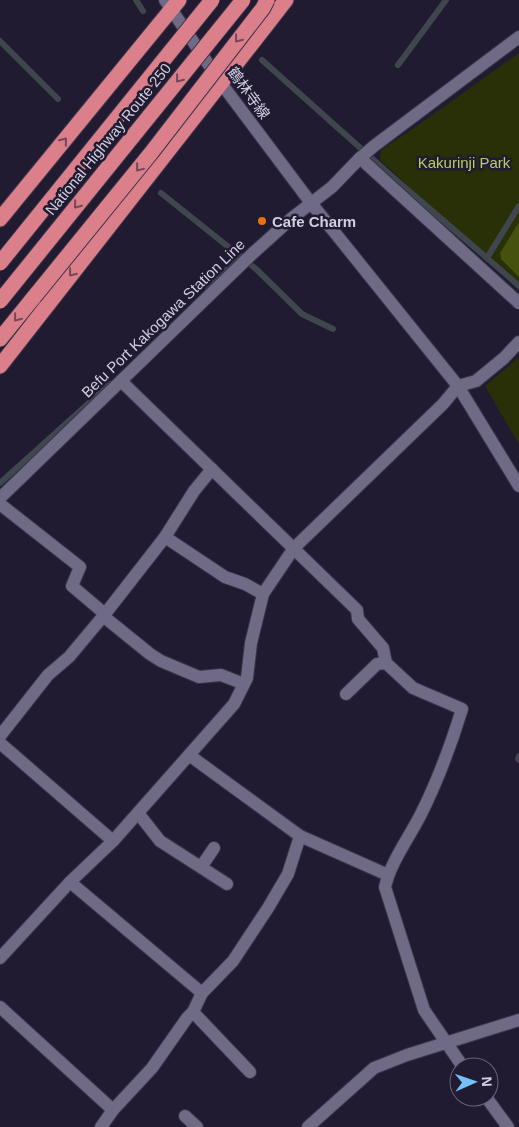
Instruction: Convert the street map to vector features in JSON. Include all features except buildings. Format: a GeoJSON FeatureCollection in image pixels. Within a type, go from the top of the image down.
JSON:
{"type":"FeatureCollection","features":[{"type":"Feature","properties":{"kind":"highway","name":"National Highway Route 250"},"geometry":{"type":"LineString","coordinates":[[0,263],[212,0]]}},
{"type":"Feature","properties":{"kind":"highway","name":"National Highway Route 250"},"geometry":{"type":"LineString","coordinates":[[0,301],[243,0]]}},
{"type":"Feature","properties":{"kind":"highway"},"geometry":{"type":"LineString","coordinates":[[0,340],[151,153],[267,0]]}},
{"type":"Feature","properties":{"kind":"highway"},"geometry":{"type":"LineString","coordinates":[[0,366],[286,0]]}},
{"type":"Feature","properties":{"kind":"highway"},"geometry":{"type":"LineString","coordinates":[[0,219],[172,3]]}},
{"type":"Feature","properties":{"kind":"street","name":"鶴林寺線"},"geometry":{"type":"LineString","coordinates":[[172,3],[221,83],[311,203],[458,386],[519,486]]}},
{"type":"Feature","properties":{"kind":"street","name":"Befu Port Kakogawa Station Line"},"geometry":{"type":"LineString","coordinates":[[0,498],[252,254],[292,218],[332,187],[360,158],[519,37]]}},
{"type":"Feature","properties":{"kind":"street"},"geometry":{"type":"LineString","coordinates":[[360,158],[519,303]]}},
{"type":"Feature","properties":{"kind":"street"},"geometry":{"type":"LineString","coordinates":[[0,958],[70,882],[113,841],[234,704],[247,678],[251,643],[264,594],[294,548],[443,404],[458,386],[476,381],[504,358],[519,342]]}},
{"type":"Feature","properties":{"kind":"street"},"geometry":{"type":"LineString","coordinates":[[121,381],[357,610],[358,619],[383,648],[386,663],[413,688],[462,709],[450,746],[421,813],[388,874],[385,887],[424,1010],[456,1057]]}},
{"type":"Feature","properties":{"kind":"street"},"geometry":{"type":"LineString","coordinates":[[0,736],[48,675],[69,657],[104,615],[165,537],[194,491],[212,469]]}},
{"type":"Feature","properties":{"kind":"street"},"geometry":{"type":"LineString","coordinates":[[0,504],[80,567],[72,586],[150,654],[161,661],[199,676],[221,675],[244,684]]}},
{"type":"Feature","properties":{"kind":"street"},"geometry":{"type":"LineString","coordinates":[[165,537],[225,577],[245,584],[264,594]]}},
{"type":"Feature","properties":{"kind":"street"},"geometry":{"type":"LineString","coordinates":[[346,694],[377,664],[386,663]]}},
{"type":"Feature","properties":{"kind":"street"},"geometry":{"type":"LineString","coordinates":[[0,743],[113,841]]}},
{"type":"Feature","properties":{"kind":"street"},"geometry":{"type":"LineString","coordinates":[[189,755],[300,836],[388,874]]}},
{"type":"Feature","properties":{"kind":"street"},"geometry":{"type":"LineString","coordinates":[[138,813],[160,841],[227,884]]}},
{"type":"Feature","properties":{"kind":"street"},"geometry":{"type":"LineString","coordinates":[[101,1127],[113,1110],[152,1068],[193,1012],[202,993],[233,961],[288,874],[300,836]]}},
{"type":"Feature","properties":{"kind":"street"},"geometry":{"type":"LineString","coordinates":[[201,867],[214,848]]}},
{"type":"Feature","properties":{"kind":"street"},"geometry":{"type":"LineString","coordinates":[[70,882],[202,993]]}},
{"type":"Feature","properties":{"kind":"street"},"geometry":{"type":"LineString","coordinates":[[0,1007],[113,1110]]}},
{"type":"Feature","properties":{"kind":"street"},"geometry":{"type":"LineString","coordinates":[[193,1012],[250,1072]]}},
{"type":"Feature","properties":{"kind":"street"},"geometry":{"type":"LineString","coordinates":[[308,1127],[374,1068],[407,1055],[519,1020]]}},
{"type":"Feature","properties":{"kind":"street"},"geometry":{"type":"LineString","coordinates":[[493,1107],[508,1127]]}},
{"type":"Feature","properties":{"kind":"street"},"geometry":{"type":"LineString","coordinates":[[185,1116],[197,1127]]}},
{"type":"Feature","properties":{"kind":"green space","name":"Kakurinji Park"},"geometry":{"type":"Polygon","coordinates":[[[519,53],[519,288],[380,160],[381,150],[519,53]]]}},
{"type":"Feature","properties":{"kind":"green space"},"geometry":{"type":"Polygon","coordinates":[[[519,222],[519,277],[501,259],[500,253],[519,222]]]}},
{"type":"Feature","properties":{"kind":"green space"},"geometry":{"type":"Polygon","coordinates":[[[519,357],[519,444],[485,386],[519,357]]]}},
{"type":"Feature","properties":{"kind":"waterway"},"geometry":{"type":"LineString","coordinates":[[136,0],[143,11]]}},
{"type":"Feature","properties":{"kind":"waterway"},"geometry":{"type":"LineString","coordinates":[[398,65],[446,0]]}},
{"type":"Feature","properties":{"kind":"waterway"},"geometry":{"type":"LineString","coordinates":[[0,41],[58,99]]}},
{"type":"Feature","properties":{"kind":"waterway"},"geometry":{"type":"LineString","coordinates":[[262,60],[487,258],[519,206]]}},
{"type":"Feature","properties":{"kind":"waterway"},"geometry":{"type":"LineString","coordinates":[[161,193],[256,269],[302,314],[333,329]]}},
{"type":"Feature","properties":{"kind":"waterway"},"geometry":{"type":"LineString","coordinates":[[208,288],[241,256]]}},
{"type":"Feature","properties":{"kind":"waterway"},"geometry":{"type":"LineString","coordinates":[[487,258],[519,286]]}},
{"type":"Feature","properties":{"kind":"waterway"},"geometry":{"type":"LineString","coordinates":[[0,483],[110,384]]}},
{"type":"Feature","properties":{"kind":"waterway"},"geometry":{"type":"LineString","coordinates":[[519,756],[519,760]]}},
{"type":"Feature","properties":{"kind":"place","name":"Cafe Charm"},"geometry":{"type":"Point","coordinates":[262,221]}}]}
